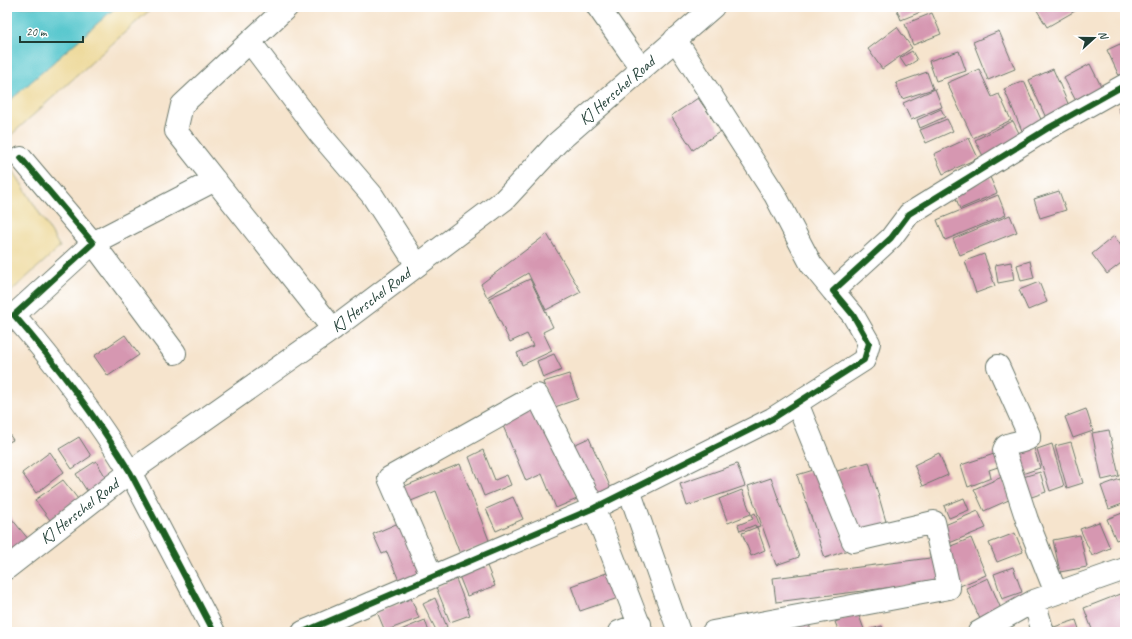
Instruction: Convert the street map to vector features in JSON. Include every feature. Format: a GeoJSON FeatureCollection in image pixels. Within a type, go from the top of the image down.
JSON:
{"type":"FeatureCollection","features":[{"type":"Feature","properties":{"kind":"street"},"geometry":{"type":"LineString","coordinates":[[287,7],[182,105],[176,131],[333,329]]}},
{"type":"Feature","properties":{"kind":"street"},"geometry":{"type":"LineString","coordinates":[[598,7],[641,68]]}},
{"type":"Feature","properties":{"kind":"street","name":"KJ Herschel Road"},"geometry":{"type":"LineString","coordinates":[[7,568],[130,472],[333,329],[504,200],[557,143],[641,68],[713,7]]}},
{"type":"Feature","properties":{"kind":"street"},"geometry":{"type":"LineString","coordinates":[[303,632],[594,508],[772,419],[864,360],[869,343],[853,315],[811,264],[775,195],[675,39]]}},
{"type":"Feature","properties":{"kind":"street"},"geometry":{"type":"LineString","coordinates":[[250,42],[319,133],[372,195],[417,265]]}},
{"type":"Feature","properties":{"kind":"street"},"geometry":{"type":"LineString","coordinates":[[833,291],[891,238],[909,214],[1050,127],[1125,85]]}},
{"type":"Feature","properties":{"kind":"street"},"geometry":{"type":"LineString","coordinates":[[22,158],[93,243],[175,353]]}},
{"type":"Feature","properties":{"kind":"street"},"geometry":{"type":"LineString","coordinates":[[214,632],[130,472],[53,360],[14,316],[93,243],[215,180]]}},
{"type":"Feature","properties":{"kind":"street"},"geometry":{"type":"LineString","coordinates":[[998,366],[1029,435],[1029,438],[1026,440],[1006,446],[1004,450],[1027,520],[1056,593]]}},
{"type":"Feature","properties":{"kind":"street"},"geometry":{"type":"LineString","coordinates":[[432,577],[389,478],[537,395],[594,508],[641,628],[619,632]]}},
{"type":"Feature","properties":{"kind":"street"},"geometry":{"type":"LineString","coordinates":[[713,632],[949,588],[934,522],[853,541],[797,403]]}},
{"type":"Feature","properties":{"kind":"street"},"geometry":{"type":"LineString","coordinates":[[629,490],[679,632]]}},
{"type":"Feature","properties":{"kind":"street"},"geometry":{"type":"LineString","coordinates":[[979,632],[1034,601],[1125,569]]}},
{"type":"Feature","properties":{"kind":"street"},"geometry":{"type":"LineString","coordinates":[[1034,601],[1043,632]]}},
{"type":"Feature","properties":{"kind":"sand"},"geometry":{"type":"Polygon","coordinates":[[[116,7],[153,7],[11,135],[7,152],[7,103],[116,7]]]}},
{"type":"Feature","properties":{"kind":"sand"},"geometry":{"type":"Polygon","coordinates":[[[7,160],[60,247],[7,295],[7,160]]]}},
{"type":"Feature","properties":{"kind":"water"},"geometry":{"type":"Polygon","coordinates":[[[7,7],[116,7],[7,103],[7,7]]]}},
{"type":"Feature","properties":{"kind":"building"},"geometry":{"type":"Polygon","coordinates":[[[896,7],[933,7],[901,20],[896,7]]]}},
{"type":"Feature","properties":{"kind":"building"},"geometry":{"type":"Polygon","coordinates":[[[1035,7],[1082,7],[1047,27],[1035,7]]]}},
{"type":"Feature","properties":{"kind":"building"},"geometry":{"type":"Polygon","coordinates":[[[932,13],[941,34],[913,45],[905,24],[932,13]]]}},
{"type":"Feature","properties":{"kind":"building"},"geometry":{"type":"Polygon","coordinates":[[[897,27],[912,48],[882,69],[868,49],[897,27]]]}},
{"type":"Feature","properties":{"kind":"building"},"geometry":{"type":"Polygon","coordinates":[[[999,31],[1015,69],[988,80],[973,42],[999,31]]]}},
{"type":"Feature","properties":{"kind":"building"},"geometry":{"type":"Polygon","coordinates":[[[1120,44],[1125,54],[1125,75],[1120,78],[1107,50],[1120,44]]]}},
{"type":"Feature","properties":{"kind":"building"},"geometry":{"type":"Polygon","coordinates":[[[912,51],[917,60],[906,67],[900,58],[912,51]]]}},
{"type":"Feature","properties":{"kind":"building"},"geometry":{"type":"Polygon","coordinates":[[[959,51],[966,71],[936,81],[929,61],[959,51]]]}},
{"type":"Feature","properties":{"kind":"building"},"geometry":{"type":"Polygon","coordinates":[[[1090,64],[1103,90],[1077,103],[1064,78],[1090,64]]]}},
{"type":"Feature","properties":{"kind":"building"},"geometry":{"type":"Polygon","coordinates":[[[979,69],[992,97],[999,94],[1011,120],[973,138],[947,83],[979,69]]]}},
{"type":"Feature","properties":{"kind":"building"},"geometry":{"type":"Polygon","coordinates":[[[1053,69],[1070,108],[1046,118],[1029,80],[1053,69]]]}},
{"type":"Feature","properties":{"kind":"building"},"geometry":{"type":"Polygon","coordinates":[[[927,72],[933,89],[902,99],[896,83],[927,72]]]}},
{"type":"Feature","properties":{"kind":"building"},"geometry":{"type":"Polygon","coordinates":[[[1024,81],[1043,124],[1023,133],[1004,89],[1024,81]]]}},
{"type":"Feature","properties":{"kind":"building"},"geometry":{"type":"Polygon","coordinates":[[[935,89],[942,107],[911,120],[903,103],[935,89]]]}},
{"type":"Feature","properties":{"kind":"building"},"geometry":{"type":"Polygon","coordinates":[[[698,98],[721,131],[693,150],[671,116],[698,98]]]}},
{"type":"Feature","properties":{"kind":"building"},"geometry":{"type":"Polygon","coordinates":[[[1125,105],[1125,124],[1118,108],[1125,105]]]}},
{"type":"Feature","properties":{"kind":"building"},"geometry":{"type":"Polygon","coordinates":[[[941,109],[945,117],[920,128],[917,120],[941,109]]]}},
{"type":"Feature","properties":{"kind":"building"},"geometry":{"type":"Polygon","coordinates":[[[947,119],[953,131],[926,143],[920,130],[947,119]]]}},
{"type":"Feature","properties":{"kind":"building"},"geometry":{"type":"Polygon","coordinates":[[[1013,121],[1023,141],[985,160],[975,140],[1013,121]]]}},
{"type":"Feature","properties":{"kind":"building"},"geometry":{"type":"Polygon","coordinates":[[[969,138],[978,158],[943,174],[934,154],[969,138]]]}},
{"type":"Feature","properties":{"kind":"building"},"geometry":{"type":"Polygon","coordinates":[[[990,177],[997,193],[960,209],[954,193],[990,177]]]}},
{"type":"Feature","properties":{"kind":"building"},"geometry":{"type":"Polygon","coordinates":[[[1059,191],[1066,210],[1040,218],[1034,199],[1059,191]]]}},
{"type":"Feature","properties":{"kind":"building"},"geometry":{"type":"Polygon","coordinates":[[[998,195],[1006,215],[945,240],[937,220],[998,195]]]}},
{"type":"Feature","properties":{"kind":"building"},"geometry":{"type":"Polygon","coordinates":[[[1010,215],[1017,232],[960,255],[953,239],[1010,215]]]}},
{"type":"Feature","properties":{"kind":"building"},"geometry":{"type":"Polygon","coordinates":[[[547,234],[581,292],[546,310],[528,273],[487,297],[481,284],[547,234]]]}},
{"type":"Feature","properties":{"kind":"building"},"geometry":{"type":"Polygon","coordinates":[[[1114,236],[1125,251],[1125,260],[1107,274],[1092,254],[1114,236]]]}},
{"type":"Feature","properties":{"kind":"building"},"geometry":{"type":"Polygon","coordinates":[[[984,254],[995,286],[976,293],[965,261],[984,254]]]}},
{"type":"Feature","properties":{"kind":"building"},"geometry":{"type":"Polygon","coordinates":[[[1030,261],[1034,278],[1021,281],[1017,265],[1030,261]]]}},
{"type":"Feature","properties":{"kind":"building"},"geometry":{"type":"Polygon","coordinates":[[[1011,262],[1014,280],[998,283],[995,265],[1011,262]]]}},
{"type":"Feature","properties":{"kind":"building"},"geometry":{"type":"Polygon","coordinates":[[[530,279],[553,327],[543,332],[552,351],[522,365],[517,353],[533,346],[527,334],[510,342],[489,298],[530,279]]]}},
{"type":"Feature","properties":{"kind":"building"},"geometry":{"type":"Polygon","coordinates":[[[1039,282],[1047,302],[1028,310],[1019,290],[1039,282]]]}},
{"type":"Feature","properties":{"kind":"building"},"geometry":{"type":"Polygon","coordinates":[[[125,335],[139,355],[108,376],[94,356],[125,335]]]}},
{"type":"Feature","properties":{"kind":"building"},"geometry":{"type":"Polygon","coordinates":[[[554,354],[562,370],[543,378],[537,361],[554,354]]]}},
{"type":"Feature","properties":{"kind":"building"},"geometry":{"type":"Polygon","coordinates":[[[569,374],[578,399],[552,408],[543,382],[569,374]]]}},
{"type":"Feature","properties":{"kind":"building"},"geometry":{"type":"Polygon","coordinates":[[[538,405],[577,499],[556,508],[542,474],[526,481],[501,421],[538,405]]]}},
{"type":"Feature","properties":{"kind":"building"},"geometry":{"type":"Polygon","coordinates":[[[1086,409],[1093,431],[1073,438],[1065,417],[1086,409]]]}},
{"type":"Feature","properties":{"kind":"building"},"geometry":{"type":"Polygon","coordinates":[[[1109,430],[1119,476],[1102,480],[1092,433],[1109,430]]]}},
{"type":"Feature","properties":{"kind":"building"},"geometry":{"type":"Polygon","coordinates":[[[7,431],[13,440],[7,443],[7,431]]]}},
{"type":"Feature","properties":{"kind":"building"},"geometry":{"type":"Polygon","coordinates":[[[79,437],[91,456],[72,469],[59,449],[79,437]]]}},
{"type":"Feature","properties":{"kind":"building"},"geometry":{"type":"Polygon","coordinates":[[[589,438],[612,491],[592,500],[569,447],[589,438]]]}},
{"type":"Feature","properties":{"kind":"building"},"geometry":{"type":"Polygon","coordinates":[[[1071,442],[1083,483],[1067,488],[1055,446],[1071,442]]]}},
{"type":"Feature","properties":{"kind":"building"},"geometry":{"type":"Polygon","coordinates":[[[1052,444],[1064,486],[1050,491],[1037,449],[1052,444]]]}},
{"type":"Feature","properties":{"kind":"building"},"geometry":{"type":"Polygon","coordinates":[[[1034,448],[1040,468],[1016,476],[1010,456],[1034,448]]]}},
{"type":"Feature","properties":{"kind":"building"},"geometry":{"type":"Polygon","coordinates":[[[483,450],[495,480],[507,475],[511,485],[484,496],[469,457],[483,450]]]}},
{"type":"Feature","properties":{"kind":"building"},"geometry":{"type":"Polygon","coordinates":[[[50,452],[64,472],[36,493],[22,473],[50,452]]]}},
{"type":"Feature","properties":{"kind":"building"},"geometry":{"type":"Polygon","coordinates":[[[939,453],[948,475],[923,486],[914,465],[939,453]]]}},
{"type":"Feature","properties":{"kind":"building"},"geometry":{"type":"Polygon","coordinates":[[[997,453],[1001,466],[989,470],[991,478],[968,487],[961,465],[997,453]]]}},
{"type":"Feature","properties":{"kind":"building"},"geometry":{"type":"Polygon","coordinates":[[[96,461],[108,481],[89,494],[76,474],[96,461]]]}},
{"type":"Feature","properties":{"kind":"building"},"geometry":{"type":"Polygon","coordinates":[[[869,462],[887,525],[853,534],[837,471],[869,462]]]}},
{"type":"Feature","properties":{"kind":"building"},"geometry":{"type":"Polygon","coordinates":[[[460,464],[490,543],[460,554],[436,491],[406,503],[400,488],[460,464]]]}},
{"type":"Feature","properties":{"kind":"building"},"geometry":{"type":"Polygon","coordinates":[[[737,464],[745,486],[687,506],[680,484],[737,464]]]}},
{"type":"Feature","properties":{"kind":"building"},"geometry":{"type":"Polygon","coordinates":[[[820,468],[848,550],[825,558],[797,475],[820,468]]]}},
{"type":"Feature","properties":{"kind":"building"},"geometry":{"type":"Polygon","coordinates":[[[1040,472],[1046,492],[1023,500],[1016,479],[1040,472]]]}},
{"type":"Feature","properties":{"kind":"building"},"geometry":{"type":"Polygon","coordinates":[[[1002,477],[1011,499],[984,511],[974,489],[1002,477]]]}},
{"type":"Feature","properties":{"kind":"building"},"geometry":{"type":"Polygon","coordinates":[[[771,478],[799,557],[776,565],[748,486],[771,478]]]}},
{"type":"Feature","properties":{"kind":"building"},"geometry":{"type":"Polygon","coordinates":[[[1120,479],[1125,492],[1125,503],[1109,509],[1101,486],[1120,479]]]}},
{"type":"Feature","properties":{"kind":"building"},"geometry":{"type":"Polygon","coordinates":[[[63,480],[78,499],[50,520],[35,500],[63,480]]]}},
{"type":"Feature","properties":{"kind":"building"},"geometry":{"type":"Polygon","coordinates":[[[742,490],[751,514],[728,523],[719,499],[742,490]]]}},
{"type":"Feature","properties":{"kind":"building"},"geometry":{"type":"Polygon","coordinates":[[[513,497],[523,519],[496,531],[486,509],[513,497]]]}},
{"type":"Feature","properties":{"kind":"building"},"geometry":{"type":"Polygon","coordinates":[[[964,498],[969,510],[949,518],[944,506],[964,498]]]}},
{"type":"Feature","properties":{"kind":"building"},"geometry":{"type":"Polygon","coordinates":[[[978,511],[986,528],[947,544],[940,527],[978,511]]]}},
{"type":"Feature","properties":{"kind":"building"},"geometry":{"type":"Polygon","coordinates":[[[1125,512],[1125,537],[1116,540],[1107,519],[1125,512]]]}},
{"type":"Feature","properties":{"kind":"building"},"geometry":{"type":"Polygon","coordinates":[[[7,513],[29,540],[10,555],[7,552],[7,513]]]}},
{"type":"Feature","properties":{"kind":"building"},"geometry":{"type":"Polygon","coordinates":[[[755,513],[760,526],[756,527],[755,525],[740,531],[738,525],[753,519],[751,515],[755,513]]]}},
{"type":"Feature","properties":{"kind":"building"},"geometry":{"type":"Polygon","coordinates":[[[403,521],[425,573],[400,583],[387,552],[382,554],[373,534],[403,521]]]}},
{"type":"Feature","properties":{"kind":"building"},"geometry":{"type":"Polygon","coordinates":[[[1099,522],[1110,548],[1092,556],[1080,529],[1099,522]]]}},
{"type":"Feature","properties":{"kind":"building"},"geometry":{"type":"Polygon","coordinates":[[[757,527],[765,550],[751,556],[742,533],[757,527]]]}},
{"type":"Feature","properties":{"kind":"building"},"geometry":{"type":"Polygon","coordinates":[[[1015,533],[1023,552],[997,562],[989,543],[1015,533]]]}},
{"type":"Feature","properties":{"kind":"building"},"geometry":{"type":"Polygon","coordinates":[[[1080,535],[1087,567],[1060,572],[1053,540],[1080,535]]]}},
{"type":"Feature","properties":{"kind":"building"},"geometry":{"type":"Polygon","coordinates":[[[971,538],[986,575],[960,586],[946,548],[971,538]]]}},
{"type":"Feature","properties":{"kind":"building"},"geometry":{"type":"Polygon","coordinates":[[[938,557],[941,581],[776,602],[773,578],[938,557]]]}},
{"type":"Feature","properties":{"kind":"building"},"geometry":{"type":"Polygon","coordinates":[[[487,566],[495,586],[467,596],[459,576],[487,566]]]}},
{"type":"Feature","properties":{"kind":"building"},"geometry":{"type":"Polygon","coordinates":[[[1013,567],[1022,592],[1002,599],[994,574],[1013,567]]]}},
{"type":"Feature","properties":{"kind":"building"},"geometry":{"type":"Polygon","coordinates":[[[612,571],[621,597],[580,611],[571,586],[612,571]]]}},
{"type":"Feature","properties":{"kind":"building"},"geometry":{"type":"Polygon","coordinates":[[[988,578],[1001,609],[980,619],[966,588],[988,578]]]}},
{"type":"Feature","properties":{"kind":"building"},"geometry":{"type":"Polygon","coordinates":[[[456,579],[470,615],[450,622],[436,587],[456,579]]]}},
{"type":"Feature","properties":{"kind":"building"},"geometry":{"type":"Polygon","coordinates":[[[1125,592],[1125,632],[1093,632],[1084,608],[1125,592]]]}},
{"type":"Feature","properties":{"kind":"building"},"geometry":{"type":"Polygon","coordinates":[[[411,598],[419,618],[385,631],[377,612],[411,598]]]}},
{"type":"Feature","properties":{"kind":"building"},"geometry":{"type":"Polygon","coordinates":[[[435,598],[447,627],[437,632],[423,604],[435,598]]]}},
{"type":"Feature","properties":{"kind":"building"},"geometry":{"type":"Polygon","coordinates":[[[858,613],[865,632],[839,632],[835,622],[858,613]]]}},
{"type":"Feature","properties":{"kind":"building"},"geometry":{"type":"Polygon","coordinates":[[[808,618],[811,632],[784,632],[782,624],[808,618]]]}},
{"type":"Feature","properties":{"kind":"building"},"geometry":{"type":"Polygon","coordinates":[[[425,620],[429,632],[396,632],[425,620]]]}},
{"type":"Feature","properties":{"kind":"building"},"geometry":{"type":"Polygon","coordinates":[[[1076,620],[1080,632],[1052,632],[1051,628],[1076,620]]]}},
{"type":"Feature","properties":{"kind":"building"},"geometry":{"type":"Polygon","coordinates":[[[882,626],[884,632],[869,632],[868,630],[882,626]]]}},
{"type":"Feature","properties":{"kind":"cycle path"},"geometry":{"type":"LineString","coordinates":[[303,632],[594,508],[772,419],[864,360],[869,343],[853,315],[833,291],[891,238],[909,214],[1050,127],[1125,85]]}},
{"type":"Feature","properties":{"kind":"cycle path"},"geometry":{"type":"LineString","coordinates":[[21,158],[93,243],[14,315],[104,431],[130,472],[214,632]]}}]}
